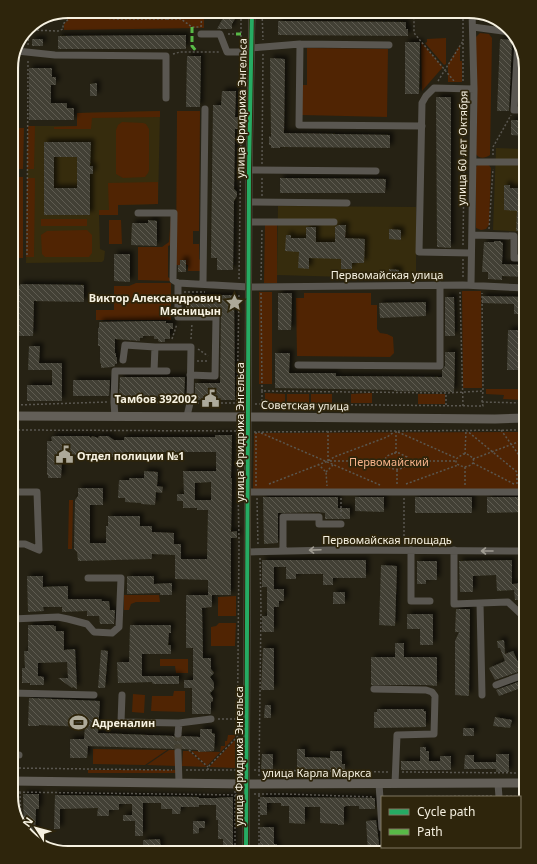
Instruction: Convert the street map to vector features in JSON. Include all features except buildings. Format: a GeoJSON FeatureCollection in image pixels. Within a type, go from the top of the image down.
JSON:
{"type":"FeatureCollection","features":[{"type":"Feature","properties":{"kind":"main road","name":"Советская улица"},"geometry":{"type":"LineString","coordinates":[[18,416],[519,418]]}},
{"type":"Feature","properties":{"kind":"main road","name":"улица Карла Маркса"},"geometry":{"type":"LineString","coordinates":[[18,781],[235,784],[519,784]]}},
{"type":"Feature","properties":{"kind":"street","name":"улица Фридриха Энгельса"},"geometry":{"type":"LineString","coordinates":[[246,846],[248,492],[254,432],[248,417],[249,170],[252,18]]}},
{"type":"Feature","properties":{"kind":"street","name":"улица 60 лет Октября"},"geometry":{"type":"LineString","coordinates":[[471,285],[474,89],[472,18]]}},
{"type":"Feature","properties":{"kind":"street"},"geometry":{"type":"LineString","coordinates":[[473,27],[503,31]]}},
{"type":"Feature","properties":{"kind":"street"},"geometry":{"type":"LineString","coordinates":[[201,34],[220,34],[227,52],[242,52],[300,44],[389,45]]}},
{"type":"Feature","properties":{"kind":"street"},"geometry":{"type":"LineString","coordinates":[[300,44],[299,125],[422,126]]}},
{"type":"Feature","properties":{"kind":"street"},"geometry":{"type":"LineString","coordinates":[[21,51],[55,55],[166,56],[166,98]]}},
{"type":"Feature","properties":{"kind":"street"},"geometry":{"type":"LineString","coordinates":[[517,55],[514,110],[519,110]]}},
{"type":"Feature","properties":{"kind":"street"},"geometry":{"type":"LineString","coordinates":[[471,253],[419,252],[422,103],[426,96],[434,88],[474,89]]}},
{"type":"Feature","properties":{"kind":"street"},"geometry":{"type":"LineString","coordinates":[[203,284],[205,109]]}},
{"type":"Feature","properties":{"kind":"street"},"geometry":{"type":"LineString","coordinates":[[473,162],[519,162]]}},
{"type":"Feature","properties":{"kind":"street"},"geometry":{"type":"LineString","coordinates":[[249,170],[376,171]]}},
{"type":"Feature","properties":{"kind":"street"},"geometry":{"type":"LineString","coordinates":[[249,202],[347,203]]}},
{"type":"Feature","properties":{"kind":"street"},"geometry":{"type":"LineString","coordinates":[[138,213],[174,213],[173,280],[178,283],[178,317],[216,317],[215,376],[190,376]]}},
{"type":"Feature","properties":{"kind":"street"},"geometry":{"type":"LineString","coordinates":[[249,222],[334,222]]}},
{"type":"Feature","properties":{"kind":"street"},"geometry":{"type":"LineString","coordinates":[[472,235],[514,236],[514,258],[519,258]]}},
{"type":"Feature","properties":{"kind":"street","name":"Первомайская улица"},"geometry":{"type":"LineString","coordinates":[[178,283],[249,287],[482,285],[519,288]]}},
{"type":"Feature","properties":{"kind":"street"},"geometry":{"type":"LineString","coordinates":[[298,365],[440,366],[440,285]]}},
{"type":"Feature","properties":{"kind":"street"},"geometry":{"type":"LineString","coordinates":[[123,360],[125,345],[155,347],[191,346],[190,403],[187,416]]}},
{"type":"Feature","properties":{"kind":"street"},"geometry":{"type":"LineString","coordinates":[[154,371],[155,347]]}},
{"type":"Feature","properties":{"kind":"street"},"geometry":{"type":"LineString","coordinates":[[115,417],[115,371],[167,371]]}},
{"type":"Feature","properties":{"kind":"street"},"geometry":{"type":"LineString","coordinates":[[248,492],[465,492],[518,489]]}},
{"type":"Feature","properties":{"kind":"street"},"geometry":{"type":"LineString","coordinates":[[18,492],[37,492],[39,550],[25,544],[18,544]]}},
{"type":"Feature","properties":{"kind":"street"},"geometry":{"type":"LineString","coordinates":[[283,551],[283,517],[319,517],[319,524],[341,524]]}},
{"type":"Feature","properties":{"kind":"street","name":"Первомайская площадь"},"geometry":{"type":"LineString","coordinates":[[248,552],[403,550],[519,551]]}},
{"type":"Feature","properties":{"kind":"street"},"geometry":{"type":"LineString","coordinates":[[411,550],[411,601],[430,601]]}},
{"type":"Feature","properties":{"kind":"street"},"geometry":{"type":"LineString","coordinates":[[454,550],[454,604],[508,602],[519,612]]}},
{"type":"Feature","properties":{"kind":"street"},"geometry":{"type":"LineString","coordinates":[[18,619],[58,617],[88,624],[94,632],[112,633],[119,627],[120,578],[88,578]]}},
{"type":"Feature","properties":{"kind":"street"},"geometry":{"type":"LineString","coordinates":[[480,603],[482,695]]}},
{"type":"Feature","properties":{"kind":"street"},"geometry":{"type":"LineString","coordinates":[[496,685],[519,677]]}},
{"type":"Feature","properties":{"kind":"street"},"geometry":{"type":"LineString","coordinates":[[374,689],[426,690],[432,692],[435,696],[434,734],[397,735],[396,784]]}},
{"type":"Feature","properties":{"kind":"street"},"geometry":{"type":"LineString","coordinates":[[18,693],[94,695]]}},
{"type":"Feature","properties":{"kind":"street"},"geometry":{"type":"LineString","coordinates":[[122,695],[121,722],[179,723],[211,719]]}},
{"type":"Feature","properties":{"kind":"street"},"geometry":{"type":"LineString","coordinates":[[178,734],[179,723]]}},
{"type":"Feature","properties":{"kind":"street"},"geometry":{"type":"LineString","coordinates":[[178,752],[179,783]]}},
{"type":"Feature","properties":{"kind":"street"},"geometry":{"type":"LineString","coordinates":[[379,784],[381,812]]}},
{"type":"Feature","properties":{"kind":"street"},"geometry":{"type":"LineString","coordinates":[[498,784],[499,796]]}},
{"type":"Feature","properties":{"kind":"path"},"geometry":{"type":"LineString","coordinates":[[36,30],[58,31],[63,29],[63,24],[70,18]]}},
{"type":"Feature","properties":{"kind":"path"},"geometry":{"type":"LineString","coordinates":[[117,18],[181,19],[192,27],[201,27],[202,18]]}},
{"type":"Feature","properties":{"kind":"path"},"geometry":{"type":"LineString","coordinates":[[235,846],[235,784],[238,770],[239,542],[236,417],[239,286],[241,18]]}},
{"type":"Feature","properties":{"kind":"path"},"geometry":{"type":"LineString","coordinates":[[413,18],[414,33],[457,84],[463,88]]}},
{"type":"Feature","properties":{"kind":"path"},"geometry":{"type":"LineString","coordinates":[[463,18],[463,285]]}},
{"type":"Feature","properties":{"kind":"path"},"geometry":{"type":"LineString","coordinates":[[27,255],[29,37]]}},
{"type":"Feature","properties":{"kind":"path"},"geometry":{"type":"LineString","coordinates":[[434,88],[463,40]]}},
{"type":"Feature","properties":{"kind":"path"},"geometry":{"type":"LineString","coordinates":[[166,56],[180,52],[227,52]]}},
{"type":"Feature","properties":{"kind":"path"},"geometry":{"type":"LineString","coordinates":[[463,406],[460,290],[471,285]]}},
{"type":"Feature","properties":{"kind":"path"},"geometry":{"type":"LineString","coordinates":[[18,405],[114,402],[237,403],[262,405],[482,406],[482,285]]}},
{"type":"Feature","properties":{"kind":"path"},"geometry":{"type":"LineString","coordinates":[[184,292],[208,292]]}},
{"type":"Feature","properties":{"kind":"path"},"geometry":{"type":"LineString","coordinates":[[170,347],[178,317]]}},
{"type":"Feature","properties":{"kind":"path"},"geometry":{"type":"LineString","coordinates":[[193,317],[191,346],[215,362]]}},
{"type":"Feature","properties":{"kind":"path"},"geometry":{"type":"LineString","coordinates":[[191,360],[215,362]]}},
{"type":"Feature","properties":{"kind":"path"},"geometry":{"type":"LineString","coordinates":[[262,417],[262,392],[446,393],[483,391]]}},
{"type":"Feature","properties":{"kind":"path"},"geometry":{"type":"LineString","coordinates":[[446,393],[446,406]]}},
{"type":"Feature","properties":{"kind":"path"},"geometry":{"type":"LineString","coordinates":[[482,402],[519,403]]}},
{"type":"Feature","properties":{"kind":"path"},"geometry":{"type":"LineString","coordinates":[[18,430],[254,432],[519,430]]}},
{"type":"Feature","properties":{"kind":"path"},"geometry":{"type":"LineString","coordinates":[[466,430],[517,472],[518,489]]}},
{"type":"Feature","properties":{"kind":"path"},"geometry":{"type":"LineString","coordinates":[[466,430],[466,454]]}},
{"type":"Feature","properties":{"kind":"path"},"geometry":{"type":"LineString","coordinates":[[501,430],[519,456]]}},
{"type":"Feature","properties":{"kind":"path"},"geometry":{"type":"LineString","coordinates":[[328,431],[328,461]]}},
{"type":"Feature","properties":{"kind":"path"},"geometry":{"type":"LineString","coordinates":[[328,461],[334,456],[387,436],[396,431]]}},
{"type":"Feature","properties":{"kind":"path"},"geometry":{"type":"LineString","coordinates":[[396,431],[396,453]]}},
{"type":"Feature","properties":{"kind":"path"},"geometry":{"type":"LineString","coordinates":[[396,431],[456,460],[458,465]]}},
{"type":"Feature","properties":{"kind":"path"},"geometry":{"type":"LineString","coordinates":[[254,432],[328,461],[383,486]]}},
{"type":"Feature","properties":{"kind":"path"},"geometry":{"type":"LineString","coordinates":[[254,432],[257,492],[257,542],[259,552],[261,608],[258,846]]}},
{"type":"Feature","properties":{"kind":"path"},"geometry":{"type":"LineString","coordinates":[[474,459],[519,442]]}},
{"type":"Feature","properties":{"kind":"path"},"geometry":{"type":"LineString","coordinates":[[384,461],[387,456],[396,453],[404,455],[409,461]]}},
{"type":"Feature","properties":{"kind":"path"},"geometry":{"type":"LineString","coordinates":[[456,460],[460,455],[466,454],[474,459]]}},
{"type":"Feature","properties":{"kind":"path"},"geometry":{"type":"LineString","coordinates":[[400,492],[403,485],[458,465],[465,467],[470,466],[474,459]]}},
{"type":"Feature","properties":{"kind":"path"},"geometry":{"type":"LineString","coordinates":[[409,461],[456,460]]}},
{"type":"Feature","properties":{"kind":"path"},"geometry":{"type":"LineString","coordinates":[[257,492],[261,487],[328,461],[384,461]]}},
{"type":"Feature","properties":{"kind":"path"},"geometry":{"type":"LineString","coordinates":[[384,461],[390,468],[396,469],[404,468],[409,461]]}},
{"type":"Feature","properties":{"kind":"path"},"geometry":{"type":"LineString","coordinates":[[473,463],[518,489]]}},
{"type":"Feature","properties":{"kind":"path"},"geometry":{"type":"LineString","coordinates":[[318,464],[326,472],[327,492]]}},
{"type":"Feature","properties":{"kind":"path"},"geometry":{"type":"LineString","coordinates":[[326,472],[334,464]]}},
{"type":"Feature","properties":{"kind":"path"},"geometry":{"type":"LineString","coordinates":[[465,467],[465,492]]}},
{"type":"Feature","properties":{"kind":"path"},"geometry":{"type":"LineString","coordinates":[[396,469],[400,492],[403,550]]}},
{"type":"Feature","properties":{"kind":"path"},"geometry":{"type":"LineString","coordinates":[[340,492],[341,524]]}},
{"type":"Feature","properties":{"kind":"path"},"geometry":{"type":"LineString","coordinates":[[211,719],[238,719]]}},
{"type":"Feature","properties":{"kind":"path"},"geometry":{"type":"LineString","coordinates":[[208,770],[208,767],[238,736]]}},
{"type":"Feature","properties":{"kind":"path"},"geometry":{"type":"LineString","coordinates":[[189,750],[208,767]]}},
{"type":"Feature","properties":{"kind":"path"},"geometry":{"type":"LineString","coordinates":[[18,768],[519,773]]}},
{"type":"Feature","properties":{"kind":"path"},"geometry":{"type":"LineString","coordinates":[[20,809],[20,792],[235,795],[286,794],[380,797]]}},
{"type":"Feature","properties":{"kind":"shaded area"},"geometry":{"type":"Polygon","coordinates":[[[160,111],[158,204],[118,205],[118,215],[99,215],[100,249],[105,251],[104,260],[102,262],[26,263],[28,126],[77,126],[77,113],[160,111]]]}},
{"type":"Feature","properties":{"kind":"shaded area"},"geometry":{"type":"Polygon","coordinates":[[[496,148],[519,149],[519,232],[493,230],[496,148]]]}},
{"type":"Feature","properties":{"kind":"shaded area"},"geometry":{"type":"Polygon","coordinates":[[[278,206],[416,207],[416,279],[277,275],[278,206]]]}},
{"type":"Feature","properties":{"kind":"green space"},"geometry":{"type":"Polygon","coordinates":[[[68,18],[204,18],[204,28],[64,30],[64,24],[68,18]]]}},
{"type":"Feature","properties":{"kind":"green space"},"geometry":{"type":"Polygon","coordinates":[[[266,18],[406,18],[263,19],[266,18]]]}},
{"type":"Feature","properties":{"kind":"green space"},"geometry":{"type":"Polygon","coordinates":[[[480,33],[489,34],[492,38],[490,155],[482,158],[475,153],[476,37],[480,33]]]}},
{"type":"Feature","properties":{"kind":"green space"},"geometry":{"type":"Polygon","coordinates":[[[446,38],[446,64],[444,65],[425,43],[427,42],[427,39],[446,38]]]}},
{"type":"Feature","properties":{"kind":"green space"},"geometry":{"type":"Polygon","coordinates":[[[421,42],[443,67],[422,91],[421,42]]]}},
{"type":"Feature","properties":{"kind":"green space"},"geometry":{"type":"Polygon","coordinates":[[[460,45],[462,82],[448,82],[448,64],[460,45]]]}},
{"type":"Feature","properties":{"kind":"green space"},"geometry":{"type":"Polygon","coordinates":[[[307,48],[388,49],[387,117],[302,115],[302,85],[307,85],[307,48]]]}},
{"type":"Feature","properties":{"kind":"green space"},"geometry":{"type":"Polygon","coordinates":[[[160,111],[160,117],[92,118],[91,129],[54,129],[54,127],[77,126],[77,113],[160,111]]]}},
{"type":"Feature","properties":{"kind":"green space"},"geometry":{"type":"Polygon","coordinates":[[[177,111],[200,111],[199,231],[193,231],[193,244],[199,244],[199,259],[202,262],[202,271],[188,271],[188,265],[176,265],[177,111]]]}},
{"type":"Feature","properties":{"kind":"green space"},"geometry":{"type":"Polygon","coordinates":[[[122,122],[143,123],[146,124],[149,129],[149,170],[145,177],[123,178],[116,174],[116,130],[118,125],[122,122]]]}},
{"type":"Feature","properties":{"kind":"green space"},"geometry":{"type":"Polygon","coordinates":[[[28,126],[35,126],[34,169],[27,169],[28,126]]]}},
{"type":"Feature","properties":{"kind":"green space"},"geometry":{"type":"Polygon","coordinates":[[[18,128],[24,128],[23,169],[18,169],[18,128]]]}},
{"type":"Feature","properties":{"kind":"green space"},"geometry":{"type":"Polygon","coordinates":[[[480,163],[488,164],[491,168],[489,225],[486,229],[481,230],[476,228],[476,167],[480,163]]]}},
{"type":"Feature","properties":{"kind":"green space"},"geometry":{"type":"Polygon","coordinates":[[[18,177],[23,177],[23,258],[18,258],[18,177]]]}},
{"type":"Feature","properties":{"kind":"green space"},"geometry":{"type":"Polygon","coordinates":[[[27,178],[35,178],[34,257],[26,257],[27,178]]]}},
{"type":"Feature","properties":{"kind":"green space"},"geometry":{"type":"Polygon","coordinates":[[[158,182],[158,204],[118,205],[118,215],[99,215],[99,210],[109,210],[108,183],[158,182]]]}},
{"type":"Feature","properties":{"kind":"green space"},"geometry":{"type":"Polygon","coordinates":[[[171,215],[173,244],[168,246],[168,277],[173,281],[138,280],[138,247],[162,247],[169,242],[171,215]]]}},
{"type":"Feature","properties":{"kind":"green space"},"geometry":{"type":"Polygon","coordinates":[[[41,219],[87,219],[87,226],[41,226],[41,219]]]}},
{"type":"Feature","properties":{"kind":"green space"},"geometry":{"type":"Polygon","coordinates":[[[109,220],[121,220],[122,244],[109,244],[109,220]]]}},
{"type":"Feature","properties":{"kind":"green space"},"geometry":{"type":"Polygon","coordinates":[[[265,223],[277,223],[277,283],[264,283],[265,223]]]}},
{"type":"Feature","properties":{"kind":"green space"},"geometry":{"type":"Polygon","coordinates":[[[87,230],[92,235],[92,253],[89,257],[45,257],[42,254],[41,235],[47,231],[87,230]]]}},
{"type":"Feature","properties":{"kind":"green space"},"geometry":{"type":"Polygon","coordinates":[[[136,283],[171,283],[171,320],[96,320],[96,310],[114,310],[114,286],[129,286],[136,283]]]}},
{"type":"Feature","properties":{"kind":"green space"},"geometry":{"type":"Polygon","coordinates":[[[462,291],[481,291],[482,388],[463,388],[462,291]]]}},
{"type":"Feature","properties":{"kind":"green space"},"geometry":{"type":"Polygon","coordinates":[[[259,292],[272,292],[272,384],[259,384],[259,292]]]}},
{"type":"Feature","properties":{"kind":"green space"},"geometry":{"type":"Polygon","coordinates":[[[304,293],[371,293],[371,305],[377,305],[377,329],[380,333],[393,337],[394,353],[390,357],[297,356],[296,298],[304,298],[304,293]]]}},
{"type":"Feature","properties":{"kind":"green space"},"geometry":{"type":"Polygon","coordinates":[[[486,389],[519,389],[519,400],[503,399],[504,395],[486,394],[486,389]]]}},
{"type":"Feature","properties":{"kind":"green space"},"geometry":{"type":"Polygon","coordinates":[[[265,393],[285,394],[285,403],[265,403],[265,393]]]}},
{"type":"Feature","properties":{"kind":"green space"},"geometry":{"type":"Polygon","coordinates":[[[372,393],[372,403],[351,403],[351,394],[372,393]]]}},
{"type":"Feature","properties":{"kind":"green space"},"geometry":{"type":"Polygon","coordinates":[[[287,394],[309,394],[309,403],[287,403],[287,394]]]}},
{"type":"Feature","properties":{"kind":"green space"},"geometry":{"type":"Polygon","coordinates":[[[311,394],[332,394],[332,403],[311,403],[311,394]]]}},
{"type":"Feature","properties":{"kind":"green space"},"geometry":{"type":"Polygon","coordinates":[[[418,394],[445,394],[445,404],[418,404],[418,394]]]}},
{"type":"Feature","properties":{"kind":"green space","name":"Первомайский"},"geometry":{"type":"Polygon","coordinates":[[[519,432],[519,489],[253,490],[254,433],[519,432]]]}},
{"type":"Feature","properties":{"kind":"green space"},"geometry":{"type":"Polygon","coordinates":[[[69,500],[73,500],[72,549],[68,549],[69,500]]]}},
{"type":"Feature","properties":{"kind":"green space"},"geometry":{"type":"Polygon","coordinates":[[[124,595],[159,595],[160,602],[136,602],[131,604],[129,610],[124,610],[124,595]]]}},
{"type":"Feature","properties":{"kind":"green space"},"geometry":{"type":"Polygon","coordinates":[[[236,596],[236,616],[218,616],[218,597],[236,596]]]}},
{"type":"Feature","properties":{"kind":"green space"},"geometry":{"type":"Polygon","coordinates":[[[219,623],[236,623],[235,646],[211,646],[211,627],[216,626],[219,623]]]}},
{"type":"Feature","properties":{"kind":"green space"},"geometry":{"type":"Polygon","coordinates":[[[160,659],[188,659],[188,673],[176,673],[175,666],[160,666],[160,659]]]}},
{"type":"Feature","properties":{"kind":"green space"},"geometry":{"type":"Polygon","coordinates":[[[174,691],[185,691],[185,712],[151,711],[152,696],[173,696],[174,691]]]}},
{"type":"Feature","properties":{"kind":"green space"},"geometry":{"type":"Polygon","coordinates":[[[133,694],[145,695],[144,713],[132,712],[133,694]]]}},
{"type":"Feature","properties":{"kind":"green space"},"geometry":{"type":"Polygon","coordinates":[[[228,735],[235,735],[235,737],[207,766],[191,751],[220,752],[221,746],[225,746],[225,741],[227,741],[228,735]]]}},
{"type":"Feature","properties":{"kind":"green space"},"geometry":{"type":"Polygon","coordinates":[[[235,740],[235,768],[209,767],[235,740]]]}},
{"type":"Feature","properties":{"kind":"green space"},"geometry":{"type":"Polygon","coordinates":[[[93,749],[167,750],[145,765],[93,764],[93,749]]]}},
{"type":"Feature","properties":{"kind":"green space"},"geometry":{"type":"Polygon","coordinates":[[[169,750],[177,750],[176,766],[147,765],[169,750]]]}},
{"type":"Feature","properties":{"kind":"green space"},"geometry":{"type":"Polygon","coordinates":[[[183,751],[189,751],[207,767],[182,766],[183,751]]]}},
{"type":"Feature","properties":{"kind":"green space"},"geometry":{"type":"Polygon","coordinates":[[[88,770],[176,770],[176,773],[88,773],[88,770]]]}},
{"type":"Feature","properties":{"kind":"tunnel"},"geometry":{"type":"LineString","coordinates":[[178,734],[178,752]]}},
{"type":"Feature","properties":{"kind":"marked path"},"geometry":{"type":"LineString","coordinates":[[192,27],[192,46],[197,52]]}},
{"type":"Feature","properties":{"kind":"marked path"},"geometry":{"type":"LineString","coordinates":[[236,34],[241,34]]}},
{"type":"Feature","properties":{"kind":"cycle path"},"geometry":{"type":"LineString","coordinates":[[246,846],[249,170],[252,18]]}},
{"type":"Feature","properties":{"kind":"place","name":"Виктор Александрович Мясницын"},"geometry":{"type":"Point","coordinates":[234,303]}},
{"type":"Feature","properties":{"kind":"place","name":"Тамбов 392002"},"geometry":{"type":"Point","coordinates":[210,398]}},
{"type":"Feature","properties":{"kind":"place","name":"Отдел полиции №1"},"geometry":{"type":"Point","coordinates":[64,455]}},
{"type":"Feature","properties":{"kind":"place","name":"Адреналин"},"geometry":{"type":"Point","coordinates":[79,722]}}]}
